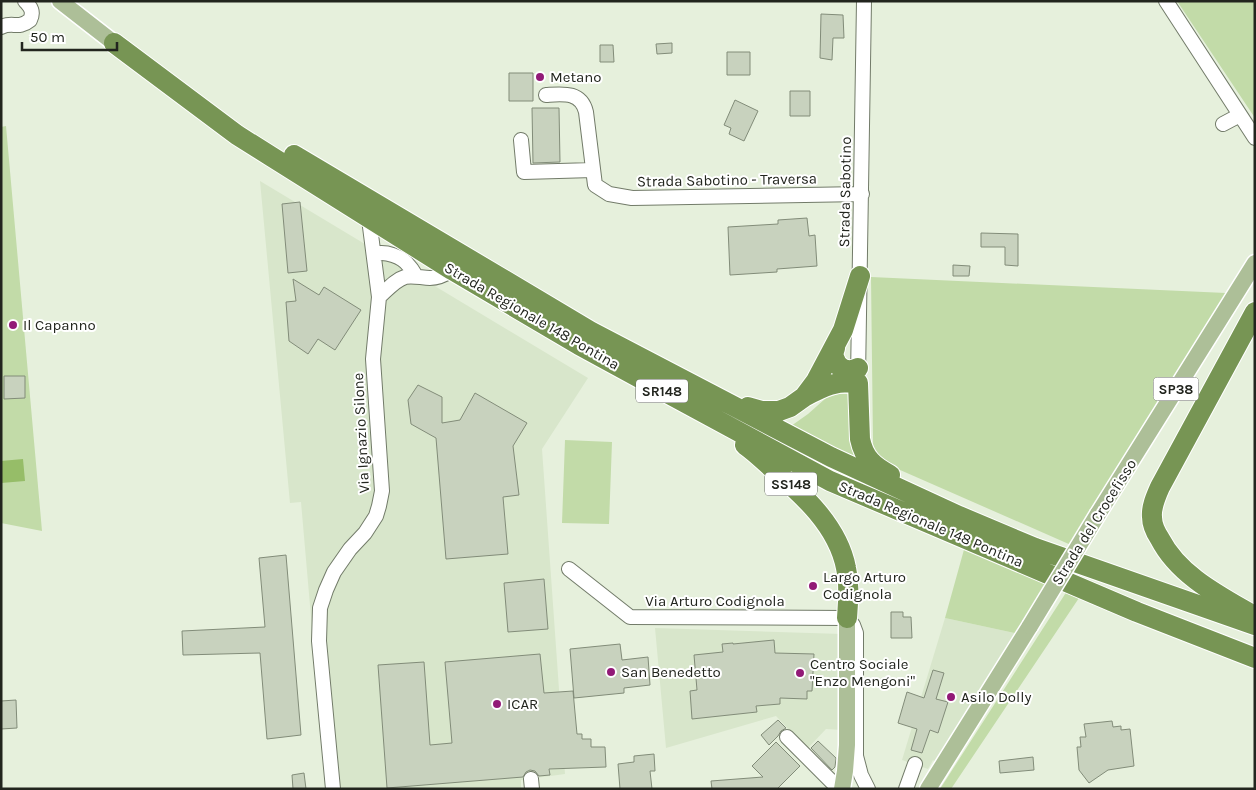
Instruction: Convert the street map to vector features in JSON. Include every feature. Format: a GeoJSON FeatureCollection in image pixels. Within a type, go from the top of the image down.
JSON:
{"type":"FeatureCollection","features":[{"type":"Feature","properties":{"kind":"highway","name":"Strada Regionale 148 Pontina"},"geometry":{"type":"LineString","coordinates":[[114,43],[237,135],[452,270],[579,345],[830,481],[1137,612],[1255,658]]}},
{"type":"Feature","properties":{"kind":"highway","name":"Strada Regionale 148 Pontina"},"geometry":{"type":"LineString","coordinates":[[114,43],[242,124],[384,210],[590,330],[831,457],[959,516],[1036,548],[1255,625]]}},
{"type":"Feature","properties":{"kind":"highway"},"geometry":{"type":"LineString","coordinates":[[804,397],[816,381],[843,330],[860,276]]}},
{"type":"Feature","properties":{"kind":"highway"},"geometry":{"type":"LineString","coordinates":[[1255,312],[1160,487],[1153,507],[1152,518],[1156,533],[1178,565],[1196,580],[1226,600],[1255,616]]}},
{"type":"Feature","properties":{"kind":"highway"},"geometry":{"type":"LineString","coordinates":[[834,348],[834,357],[838,365],[858,375]]}},
{"type":"Feature","properties":{"kind":"highway"},"geometry":{"type":"LineString","coordinates":[[713,396],[747,407],[770,412],[780,411],[823,387],[834,383],[846,382],[858,375]]}},
{"type":"Feature","properties":{"kind":"highway"},"geometry":{"type":"LineString","coordinates":[[858,375],[860,439],[869,460],[879,469],[924,492],[959,516]]}},
{"type":"Feature","properties":{"kind":"highway","name":"SS148"},"geometry":{"type":"LineString","coordinates":[[669,394],[747,446],[790,483],[819,513],[832,532],[845,561],[848,579],[847,618]]}},
{"type":"Feature","properties":{"kind":"main road","name":"Strada Regionale 148 Pontina"},"geometry":{"type":"LineString","coordinates":[[60,1],[114,43]]}},
{"type":"Feature","properties":{"kind":"main road","name":"Strada del Crocefisso"},"geometry":{"type":"LineString","coordinates":[[931,786],[1255,263]]}},
{"type":"Feature","properties":{"kind":"main road"},"geometry":{"type":"LineString","coordinates":[[842,787],[847,745],[847,618]]}},
{"type":"Feature","properties":{"kind":"street"},"geometry":{"type":"LineString","coordinates":[[1,27],[10,24],[20,26],[30,20],[32,12],[30,6],[25,1]]}},
{"type":"Feature","properties":{"kind":"street","name":"Strada Sabotino"},"geometry":{"type":"LineString","coordinates":[[858,375],[864,1]]}},
{"type":"Feature","properties":{"kind":"street"},"geometry":{"type":"LineString","coordinates":[[1166,1],[1255,138]]}},
{"type":"Feature","properties":{"kind":"street"},"geometry":{"type":"LineString","coordinates":[[521,140],[524,172],[593,170],[586,112],[583,103],[572,95],[546,95]]}},
{"type":"Feature","properties":{"kind":"street"},"geometry":{"type":"LineString","coordinates":[[1223,124],[1240,115]]}},
{"type":"Feature","properties":{"kind":"street","name":"Strada Sabotino - Traversa"},"geometry":{"type":"LineString","coordinates":[[593,170],[595,185],[609,194],[632,198],[862,194]]}},
{"type":"Feature","properties":{"kind":"street","name":"Via Ignazio Silone"},"geometry":{"type":"LineString","coordinates":[[333,789],[319,641],[319,617],[324,596],[334,572],[376,516],[382,486],[373,359],[380,297],[369,219]]}},
{"type":"Feature","properties":{"kind":"street"},"geometry":{"type":"LineString","coordinates":[[375,254],[381,252],[396,256],[408,264],[416,276]]}},
{"type":"Feature","properties":{"kind":"street"},"geometry":{"type":"LineString","coordinates":[[380,297],[391,285],[404,277],[431,278],[452,270]]}},
{"type":"Feature","properties":{"kind":"street","name":"Via Arturo Codignola"},"geometry":{"type":"LineString","coordinates":[[569,569],[630,617],[847,618]]}},
{"type":"Feature","properties":{"kind":"street"},"geometry":{"type":"LineString","coordinates":[[847,618],[853,625],[856,633],[856,756],[861,775],[868,789]]}},
{"type":"Feature","properties":{"kind":"street"},"geometry":{"type":"LineString","coordinates":[[787,737],[832,782],[842,787]]}},
{"type":"Feature","properties":{"kind":"street"},"geometry":{"type":"LineString","coordinates":[[906,789],[914,764]]}},
{"type":"Feature","properties":{"kind":"shaded area"},"geometry":{"type":"Polygon","coordinates":[[[1177,1],[1255,1],[1255,118],[1177,1]]]}},
{"type":"Feature","properties":{"kind":"shaded area","name":"Il Capanno"},"geometry":{"type":"Polygon","coordinates":[[[6,126],[42,531],[1,523],[1,127],[6,126]]]}},
{"type":"Feature","properties":{"kind":"shaded area"},"geometry":{"type":"Polygon","coordinates":[[[260,181],[588,378],[542,449],[565,774],[521,780],[521,789],[326,789],[301,502],[290,503],[260,181]]]}},
{"type":"Feature","properties":{"kind":"shaded area"},"geometry":{"type":"Polygon","coordinates":[[[871,277],[1226,293],[1071,545],[891,466],[877,458],[873,444],[871,277]]]}},
{"type":"Feature","properties":{"kind":"shaded area"},"geometry":{"type":"Polygon","coordinates":[[[838,394],[855,394],[856,458],[791,426],[826,398],[838,394]]]}},
{"type":"Feature","properties":{"kind":"shaded area"},"geometry":{"type":"Polygon","coordinates":[[[565,440],[612,442],[609,524],[562,523],[565,440]]]}},
{"type":"Feature","properties":{"kind":"shaded area"},"geometry":{"type":"Polygon","coordinates":[[[23,459],[25,481],[1,483],[1,461],[23,459]]]}},
{"type":"Feature","properties":{"kind":"shaded area"},"geometry":{"type":"Polygon","coordinates":[[[965,546],[1049,580],[1019,634],[945,618],[965,546]]]}},
{"type":"Feature","properties":{"kind":"shaded area"},"geometry":{"type":"Polygon","coordinates":[[[1067,591],[1079,598],[951,789],[940,789],[1067,591]]]}},
{"type":"Feature","properties":{"kind":"shaded area","name":"Asilo Dolly"},"geometry":{"type":"Polygon","coordinates":[[[945,618],[1019,634],[939,765],[933,760],[928,769],[902,760],[945,618]]]}},
{"type":"Feature","properties":{"kind":"shaded area"},"geometry":{"type":"Polygon","coordinates":[[[655,628],[842,634],[842,730],[826,729],[807,749],[776,716],[666,748],[655,628]]]}},
{"type":"Feature","properties":{"kind":"building"},"geometry":{"type":"Polygon","coordinates":[[[821,14],[843,15],[844,38],[833,38],[832,60],[820,58],[821,14]]]}},
{"type":"Feature","properties":{"kind":"building"},"geometry":{"type":"Polygon","coordinates":[[[672,43],[672,53],[657,54],[656,44],[672,43]]]}},
{"type":"Feature","properties":{"kind":"building"},"geometry":{"type":"Polygon","coordinates":[[[600,45],[613,45],[614,62],[600,62],[600,45]]]}},
{"type":"Feature","properties":{"kind":"building"},"geometry":{"type":"Polygon","coordinates":[[[727,52],[750,52],[750,75],[727,75],[727,52]]]}},
{"type":"Feature","properties":{"kind":"building"},"geometry":{"type":"Polygon","coordinates":[[[509,73],[533,73],[533,101],[509,101],[509,73]]]}},
{"type":"Feature","properties":{"kind":"building"},"geometry":{"type":"Polygon","coordinates":[[[790,91],[810,91],[810,116],[790,116],[790,91]]]}},
{"type":"Feature","properties":{"kind":"building"},"geometry":{"type":"Polygon","coordinates":[[[735,100],[758,111],[744,141],[729,134],[731,128],[724,125],[735,100]]]}},
{"type":"Feature","properties":{"kind":"building"},"geometry":{"type":"Polygon","coordinates":[[[532,108],[559,108],[560,162],[533,163],[532,108]]]}},
{"type":"Feature","properties":{"kind":"building"},"geometry":{"type":"Polygon","coordinates":[[[300,202],[307,271],[288,273],[282,204],[300,202]]]}},
{"type":"Feature","properties":{"kind":"building"},"geometry":{"type":"Polygon","coordinates":[[[807,218],[809,236],[815,235],[817,266],[777,269],[777,272],[730,275],[728,227],[778,224],[778,220],[807,218]]]}},
{"type":"Feature","properties":{"kind":"building"},"geometry":{"type":"Polygon","coordinates":[[[981,233],[1018,234],[1018,266],[1005,265],[1005,247],[981,247],[981,233]]]}},
{"type":"Feature","properties":{"kind":"building"},"geometry":{"type":"Polygon","coordinates":[[[953,265],[970,266],[969,276],[953,276],[953,265]]]}},
{"type":"Feature","properties":{"kind":"building"},"geometry":{"type":"Polygon","coordinates":[[[293,279],[319,295],[324,287],[361,310],[335,350],[318,339],[308,354],[289,341],[286,302],[296,301],[293,279]]]}},
{"type":"Feature","properties":{"kind":"building"},"geometry":{"type":"Polygon","coordinates":[[[4,376],[25,376],[25,398],[4,399],[4,376]]]}},
{"type":"Feature","properties":{"kind":"building"},"geometry":{"type":"Polygon","coordinates":[[[418,385],[442,397],[442,423],[460,420],[475,393],[527,423],[513,446],[519,495],[503,497],[508,554],[446,559],[436,438],[411,424],[408,400],[418,385]]]}},
{"type":"Feature","properties":{"kind":"building"},"geometry":{"type":"Polygon","coordinates":[[[286,555],[301,735],[267,739],[260,653],[183,655],[182,631],[265,627],[259,558],[286,555]]]}},
{"type":"Feature","properties":{"kind":"building"},"geometry":{"type":"Polygon","coordinates":[[[544,579],[548,629],[508,632],[504,583],[544,579]]]}},
{"type":"Feature","properties":{"kind":"building"},"geometry":{"type":"Polygon","coordinates":[[[891,612],[903,612],[903,617],[911,617],[912,638],[891,638],[891,612]]]}},
{"type":"Feature","properties":{"kind":"building"},"geometry":{"type":"Polygon","coordinates":[[[774,640],[775,653],[814,654],[812,691],[807,691],[807,699],[780,698],[780,704],[756,706],[757,712],[692,719],[690,691],[697,690],[694,655],[723,652],[722,644],[774,640]]]}},
{"type":"Feature","properties":{"kind":"building","name":"San Benedetto"},"geometry":{"type":"Polygon","coordinates":[[[620,644],[622,660],[648,657],[650,685],[624,688],[624,693],[574,698],[570,649],[620,644]]]}},
{"type":"Feature","properties":{"kind":"building","name":"ICAR"},"geometry":{"type":"Polygon","coordinates":[[[540,654],[544,693],[573,691],[577,734],[582,734],[582,739],[591,739],[591,747],[605,747],[606,767],[549,769],[550,775],[539,776],[535,771],[530,770],[523,777],[387,788],[378,665],[424,662],[430,745],[452,743],[445,662],[540,654]]]}},
{"type":"Feature","properties":{"kind":"building"},"geometry":{"type":"Polygon","coordinates":[[[933,670],[944,673],[936,699],[948,702],[938,733],[930,730],[922,753],[911,750],[917,729],[898,723],[907,692],[924,698],[933,670]]]}},
{"type":"Feature","properties":{"kind":"building"},"geometry":{"type":"Polygon","coordinates":[[[16,700],[17,728],[1,729],[1,701],[16,700]]]}},
{"type":"Feature","properties":{"kind":"building"},"geometry":{"type":"Polygon","coordinates":[[[778,720],[786,728],[769,745],[761,735],[778,720]]]}},
{"type":"Feature","properties":{"kind":"building"},"geometry":{"type":"Polygon","coordinates":[[[1112,721],[1113,727],[1121,726],[1121,730],[1130,729],[1134,766],[1108,770],[1089,783],[1079,770],[1077,747],[1081,747],[1080,737],[1086,737],[1084,724],[1112,721]]]}},
{"type":"Feature","properties":{"kind":"building"},"geometry":{"type":"Polygon","coordinates":[[[818,741],[836,758],[835,767],[832,770],[811,748],[818,741]]]}},
{"type":"Feature","properties":{"kind":"building"},"geometry":{"type":"Polygon","coordinates":[[[776,742],[800,766],[777,789],[712,789],[711,781],[763,777],[752,766],[776,742]]]}},
{"type":"Feature","properties":{"kind":"building"},"geometry":{"type":"Polygon","coordinates":[[[654,754],[655,771],[650,771],[652,789],[620,789],[618,764],[634,762],[634,756],[654,754]]]}},
{"type":"Feature","properties":{"kind":"building"},"geometry":{"type":"Polygon","coordinates":[[[1033,757],[1034,770],[1000,773],[999,761],[1033,757]]]}},
{"type":"Feature","properties":{"kind":"building"},"geometry":{"type":"Polygon","coordinates":[[[304,773],[306,789],[293,789],[292,775],[304,773]]]}},
{"type":"Feature","properties":{"kind":"place","name":"Metano"},"geometry":{"type":"Point","coordinates":[540,77]}},
{"type":"Feature","properties":{"kind":"place","name":"Il Capanno"},"geometry":{"type":"Point","coordinates":[13,325]}},
{"type":"Feature","properties":{"kind":"place","name":"Largo Arturo Codignola"},"geometry":{"type":"Point","coordinates":[813,586]}},
{"type":"Feature","properties":{"kind":"place","name":"San Benedetto"},"geometry":{"type":"Point","coordinates":[611,672]}},
{"type":"Feature","properties":{"kind":"place","name":"Centro Sociale \"Enzo Mengoni\""},"geometry":{"type":"Point","coordinates":[800,673]}},
{"type":"Feature","properties":{"kind":"place","name":"Asilo Dolly"},"geometry":{"type":"Point","coordinates":[951,697]}},
{"type":"Feature","properties":{"kind":"place","name":"ICAR"},"geometry":{"type":"Point","coordinates":[497,704]}}]}
